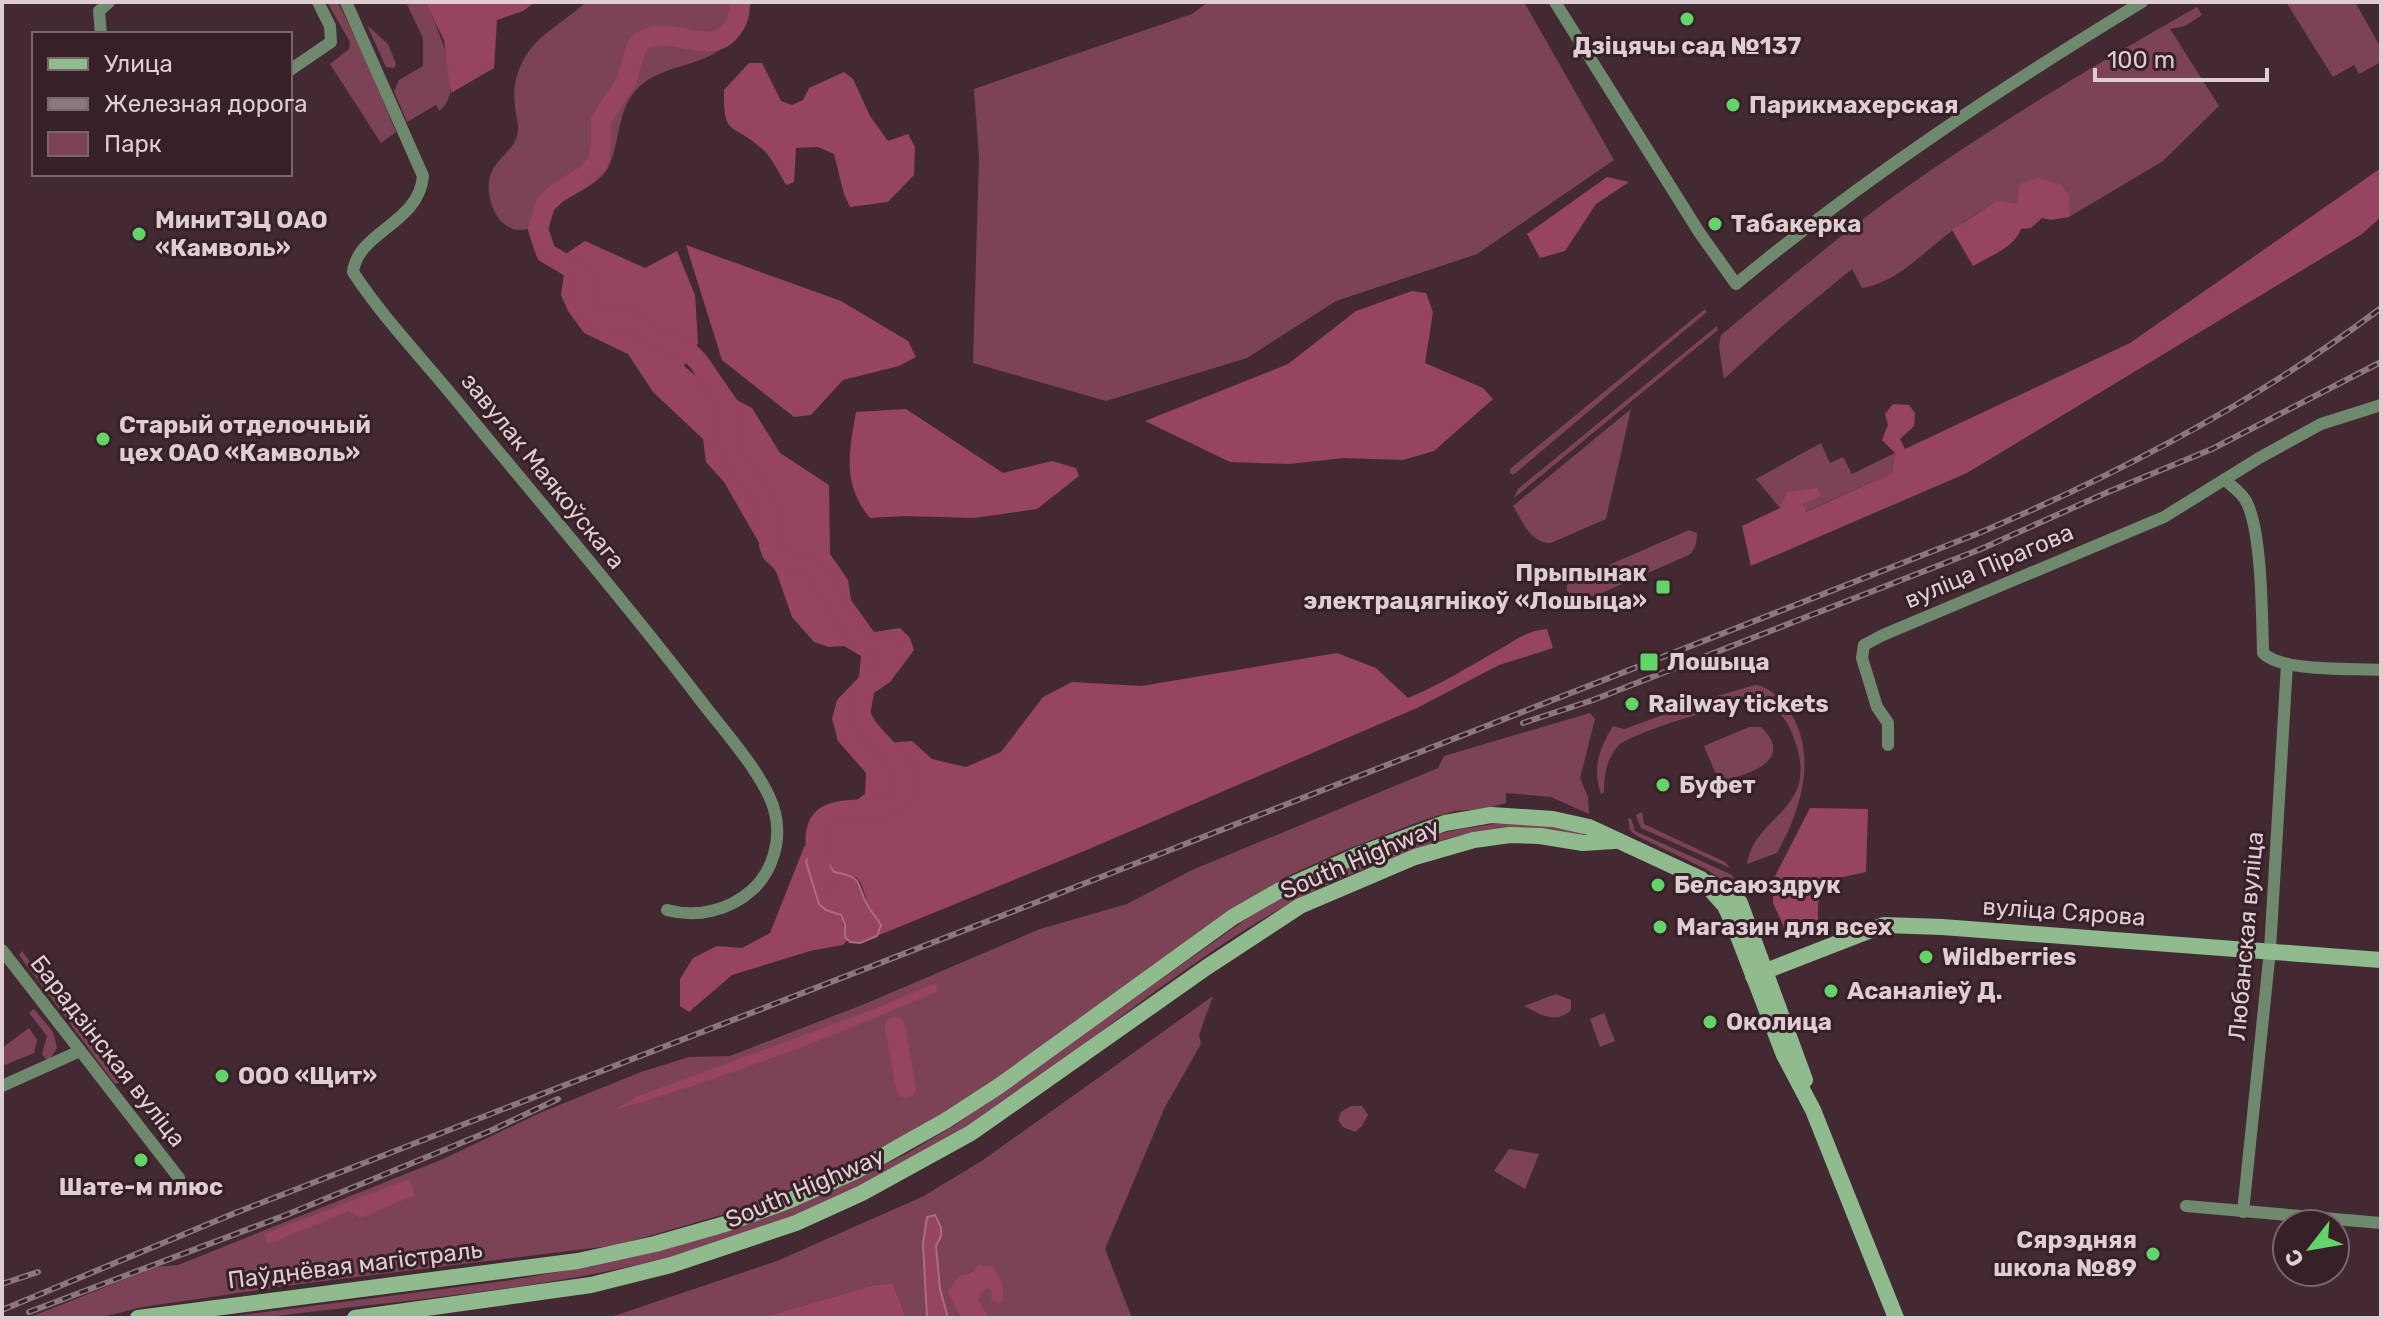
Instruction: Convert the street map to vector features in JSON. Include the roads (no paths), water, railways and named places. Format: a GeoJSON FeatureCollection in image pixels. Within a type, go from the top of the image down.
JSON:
{"type":"FeatureCollection","features":[{"type":"Feature","properties":{"kind":"main road","name":"South Highway"},"geometry":{"type":"LineString","coordinates":[[138,1318],[578,1261],[725,1224],[854,1172],[912,1142],[999,1086],[1233,917],[1280,890],[1360,854],[1445,823],[1491,815],[1553,819],[1589,827],[1616,841]]}},
{"type":"Feature","properties":{"kind":"main road","name":"South Highway"},"geometry":{"type":"LineString","coordinates":[[355,1318],[591,1285],[750,1241],[862,1193],[971,1133],[1218,959],[1300,906],[1415,857],[1474,840],[1510,835],[1583,843],[1616,841]]}},
{"type":"Feature","properties":{"kind":"main road"},"geometry":{"type":"LineString","coordinates":[[1616,841],[1730,893],[1740,903],[1760,973],[1797,1054],[1813,1110],[1896,1318]]}},
{"type":"Feature","properties":{"kind":"main road","name":"вуліца Сярова"},"geometry":{"type":"LineString","coordinates":[[1760,973],[1884,925],[2381,960]]}},
{"type":"Feature","properties":{"kind":"street"},"geometry":{"type":"LineString","coordinates":[[101,32],[99,11],[109,2]]}},
{"type":"Feature","properties":{"kind":"street"},"geometry":{"type":"LineString","coordinates":[[292,69],[331,42],[330,26],[318,2]]}},
{"type":"Feature","properties":{"kind":"street","name":"завулак Маякоўскага"},"geometry":{"type":"LineString","coordinates":[[346,2],[423,176],[422,189],[415,203],[363,249],[355,260],[353,272],[671,662],[761,781],[775,813],[777,839],[772,863],[764,879],[748,894],[730,905],[705,913],[686,915],[667,910]]}},
{"type":"Feature","properties":{"kind":"street"},"geometry":{"type":"LineString","coordinates":[[1555,2],[1699,232],[1736,284],[1893,162],[2028,72],[2142,2]]}},
{"type":"Feature","properties":{"kind":"street"},"geometry":{"type":"LineString","coordinates":[[2381,405],[2321,424],[2259,458],[2226,481],[2243,495],[2250,514],[2262,607],[2263,653],[2269,659],[2287,664],[2381,670]]}},
{"type":"Feature","properties":{"kind":"street","name":"вуліца Пірагова"},"geometry":{"type":"LineString","coordinates":[[1888,745],[1888,723],[1877,707],[1862,658],[1864,645],[2164,517],[2226,481]]}},
{"type":"Feature","properties":{"kind":"street","name":"Любанская вуліца"},"geometry":{"type":"LineString","coordinates":[[2243,1212],[2270,950],[2287,664]]}},
{"type":"Feature","properties":{"kind":"street","name":"Барадзінская вуліца"},"geometry":{"type":"LineString","coordinates":[[2,950],[179,1178]]}},
{"type":"Feature","properties":{"kind":"street"},"geometry":{"type":"LineString","coordinates":[[2,1086],[80,1051]]}},
{"type":"Feature","properties":{"kind":"street"},"geometry":{"type":"LineString","coordinates":[[2186,1206],[2381,1223]]}},
{"type":"Feature","properties":{"kind":"waterway"},"geometry":{"type":"LineString","coordinates":[[739,2],[737,20],[724,37],[701,41],[662,36],[649,38],[637,45],[626,82],[601,120],[598,163],[545,205],[538,229],[546,253],[582,274],[586,287],[585,309],[594,319],[632,321],[656,339],[686,349],[698,361],[729,406],[728,438],[732,455],[770,509],[769,545],[772,553],[778,559],[808,565],[815,570],[858,638],[891,651],[891,663],[865,688],[859,708],[863,721],[902,768],[906,780],[904,794],[894,804],[879,809],[828,815],[818,826],[816,847],[824,880]]}},
{"type":"Feature","properties":{"kind":"waterway"},"geometry":{"type":"LineString","coordinates":[[895,1027],[906,1088]]}},
{"type":"Feature","properties":{"kind":"railway"},"geometry":{"type":"LineString","coordinates":[[2,1310],[235,1213],[1979,533],[2084,486],[2187,433],[2286,374],[2381,308]]}},
{"type":"Feature","properties":{"kind":"railway"},"geometry":{"type":"LineString","coordinates":[[1523,723],[1593,700],[1981,549],[2212,449],[2381,362]]}},
{"type":"Feature","properties":{"kind":"railway"},"geometry":{"type":"LineString","coordinates":[[29,1312],[286,1215],[490,1131],[558,1099]]}},
{"type":"Feature","properties":{"kind":"railway"},"geometry":{"type":"LineString","coordinates":[[2,1284],[38,1272]]}},
{"type":"Feature","properties":{"kind":"place","name":"Дзіцячы сад №137"},"geometry":{"type":"Point","coordinates":[1687,19]}},
{"type":"Feature","properties":{"kind":"place","name":"Парикмахерская"},"geometry":{"type":"Point","coordinates":[1733,105]}},
{"type":"Feature","properties":{"kind":"place","name":"Табакерка"},"geometry":{"type":"Point","coordinates":[1715,224]}},
{"type":"Feature","properties":{"kind":"place","name":"МиниТЭЦ ОАО «Камволь»"},"geometry":{"type":"Point","coordinates":[139,234]}},
{"type":"Feature","properties":{"kind":"place","name":"Старый отделочный цех ОАО «Камволь»"},"geometry":{"type":"Point","coordinates":[103,439]}},
{"type":"Feature","properties":{"kind":"place","name":"Прыпынак электрацягнікоў «Лошыца»"},"geometry":{"type":"Point","coordinates":[1663,587]}},
{"type":"Feature","properties":{"kind":"place","name":"Лошыца"},"geometry":{"type":"Point","coordinates":[1649,662]}},
{"type":"Feature","properties":{"kind":"place","name":"Railway tickets"},"geometry":{"type":"Point","coordinates":[1632,704]}},
{"type":"Feature","properties":{"kind":"place","name":"Буфет"},"geometry":{"type":"Point","coordinates":[1663,785]}},
{"type":"Feature","properties":{"kind":"place","name":"Белсаюздрук"},"geometry":{"type":"Point","coordinates":[1658,885]}},
{"type":"Feature","properties":{"kind":"place","name":"Магазин для всех"},"geometry":{"type":"Point","coordinates":[1660,927]}},
{"type":"Feature","properties":{"kind":"place","name":"Wildberries"},"geometry":{"type":"Point","coordinates":[1926,957]}},
{"type":"Feature","properties":{"kind":"place","name":"Асаналіеў Д."},"geometry":{"type":"Point","coordinates":[1831,991]}},
{"type":"Feature","properties":{"kind":"place","name":"Околица"},"geometry":{"type":"Point","coordinates":[1710,1022]}},
{"type":"Feature","properties":{"kind":"place","name":"ООО «Щит»"},"geometry":{"type":"Point","coordinates":[222,1076]}},
{"type":"Feature","properties":{"kind":"place","name":"Шате-м плюс"},"geometry":{"type":"Point","coordinates":[141,1160]}},
{"type":"Feature","properties":{"kind":"place","name":"Сярэдняя школа №89"},"geometry":{"type":"Point","coordinates":[2153,1254]}}]}
